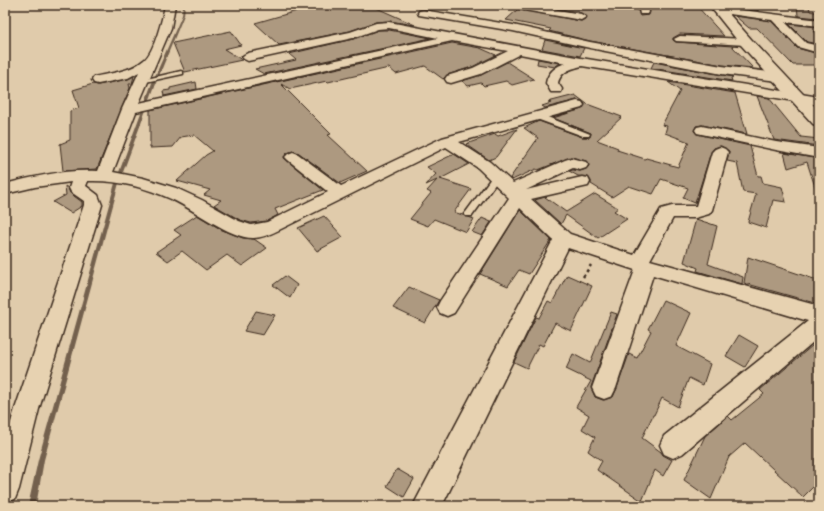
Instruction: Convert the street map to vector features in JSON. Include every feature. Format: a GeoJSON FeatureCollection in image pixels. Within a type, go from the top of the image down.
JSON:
{"type":"FeatureCollection","features":[{"type":"Feature","properties":{"kind":"main road"},"geometry":{"type":"LineString","coordinates":[[717,8],[746,42],[819,121]]}},
{"type":"Feature","properties":{"kind":"street"},"geometry":{"type":"LineString","coordinates":[[104,176],[129,109],[166,28],[170,5]]}},
{"type":"Feature","properties":{"kind":"street"},"geometry":{"type":"LineString","coordinates":[[519,5],[581,17]]}},
{"type":"Feature","properties":{"kind":"street"},"geometry":{"type":"LineString","coordinates":[[717,8],[776,18],[819,23]]}},
{"type":"Feature","properties":{"kind":"street"},"geometry":{"type":"LineString","coordinates":[[787,9],[791,20]]}},
{"type":"Feature","properties":{"kind":"street"},"geometry":{"type":"LineString","coordinates":[[423,13],[513,28],[590,45],[722,70],[778,77]]}},
{"type":"Feature","properties":{"kind":"street"},"geometry":{"type":"LineString","coordinates":[[776,18],[802,45],[819,50]]}},
{"type":"Feature","properties":{"kind":"street"},"geometry":{"type":"LineString","coordinates":[[248,57],[353,34],[382,25],[403,27],[581,62],[819,101]]}},
{"type":"Feature","properties":{"kind":"street"},"geometry":{"type":"LineString","coordinates":[[129,109],[456,37]]}},
{"type":"Feature","properties":{"kind":"street"},"geometry":{"type":"LineString","coordinates":[[680,39],[746,42]]}},
{"type":"Feature","properties":{"kind":"street"},"geometry":{"type":"LineString","coordinates":[[451,79],[477,71],[519,50]]}},
{"type":"Feature","properties":{"kind":"street"},"geometry":{"type":"LineString","coordinates":[[98,80],[124,75],[150,62]]}},
{"type":"Feature","properties":{"kind":"street"},"geometry":{"type":"LineString","coordinates":[[556,89],[552,83],[552,77],[557,71],[581,62]]}},
{"type":"Feature","properties":{"kind":"street"},"geometry":{"type":"LineString","coordinates":[[5,189],[36,181],[82,175],[125,179],[154,186],[195,203],[244,230],[258,232],[447,141],[577,105]]}},
{"type":"Feature","properties":{"kind":"street"},"geometry":{"type":"LineString","coordinates":[[702,130],[776,146],[819,153]]}},
{"type":"Feature","properties":{"kind":"street"},"geometry":{"type":"LineString","coordinates":[[447,141],[484,165],[563,239],[643,265],[819,315]]}},
{"type":"Feature","properties":{"kind":"street"},"geometry":{"type":"LineString","coordinates":[[604,388],[643,265],[667,213],[674,211],[696,213],[703,210],[720,152]]}},
{"type":"Feature","properties":{"kind":"street"},"geometry":{"type":"LineString","coordinates":[[293,157],[340,193]]}},
{"type":"Feature","properties":{"kind":"street"},"geometry":{"type":"LineString","coordinates":[[448,307],[514,193],[571,163],[580,165]]}},
{"type":"Feature","properties":{"kind":"street"},"geometry":{"type":"LineString","coordinates":[[5,489],[27,409],[93,205],[92,198],[77,188],[82,175]]}},
{"type":"Feature","properties":{"kind":"street"},"geometry":{"type":"LineString","coordinates":[[514,193],[582,182]]}},
{"type":"Feature","properties":{"kind":"street"},"geometry":{"type":"LineString","coordinates":[[427,506],[563,239]]}},
{"type":"Feature","properties":{"kind":"street"},"geometry":{"type":"LineString","coordinates":[[673,445],[819,324]]}},
{"type":"Feature","properties":{"kind":"lane"},"geometry":{"type":"LineString","coordinates":[[141,81],[181,73]]}},
{"type":"Feature","properties":{"kind":"lane"},"geometry":{"type":"LineString","coordinates":[[537,116],[586,134]]}},
{"type":"Feature","properties":{"kind":"lane"},"geometry":{"type":"LineString","coordinates":[[469,214],[497,176]]}},
{"type":"Feature","properties":{"kind":"building"},"geometry":{"type":"Polygon","coordinates":[[[318,5],[335,5],[349,9],[362,5],[370,5],[415,25],[389,21],[376,22],[350,31],[279,45],[255,23],[318,5]]]}},
{"type":"Feature","properties":{"kind":"building"},"geometry":{"type":"Polygon","coordinates":[[[538,5],[637,5],[640,16],[649,15],[650,5],[696,5],[724,36],[680,34],[673,38],[673,40],[676,42],[732,46],[753,68],[722,65],[590,41],[549,31],[551,29],[506,20],[518,9],[581,21],[587,18],[581,13],[538,5]]]}},
{"type":"Feature","properties":{"kind":"building"},"geometry":{"type":"Polygon","coordinates":[[[723,5],[750,5],[751,8],[758,9],[758,11],[723,5]]]}},
{"type":"Feature","properties":{"kind":"building"},"geometry":{"type":"Polygon","coordinates":[[[797,5],[809,5],[810,11],[819,13],[819,18],[798,16],[797,5]]]}},
{"type":"Feature","properties":{"kind":"building"},"geometry":{"type":"Polygon","coordinates":[[[735,16],[771,21],[797,48],[819,54],[819,65],[793,65],[757,28],[749,28],[735,16]]]}},
{"type":"Feature","properties":{"kind":"building"},"geometry":{"type":"Polygon","coordinates":[[[789,24],[819,27],[819,32],[813,31],[819,38],[819,44],[807,42],[789,24]]]}},
{"type":"Feature","properties":{"kind":"building"},"geometry":{"type":"Polygon","coordinates":[[[378,30],[389,30],[431,38],[264,74],[255,69],[296,60],[289,54],[353,39],[378,30]]]}},
{"type":"Feature","properties":{"kind":"building"},"geometry":{"type":"Polygon","coordinates":[[[231,31],[241,45],[224,49],[242,60],[185,72],[173,43],[231,31]]]}},
{"type":"Feature","properties":{"kind":"building"},"geometry":{"type":"Polygon","coordinates":[[[545,40],[584,48],[580,56],[542,49],[545,40]]]}},
{"type":"Feature","properties":{"kind":"building"},"geometry":{"type":"Polygon","coordinates":[[[452,43],[480,48],[496,55],[472,67],[447,75],[443,79],[425,66],[396,74],[389,68],[290,89],[281,84],[331,134],[328,135],[367,171],[340,183],[299,153],[294,151],[287,153],[284,158],[323,190],[275,209],[278,215],[267,221],[251,223],[240,220],[214,205],[221,200],[204,195],[210,190],[177,181],[206,155],[213,151],[194,135],[181,137],[173,147],[150,148],[150,110],[452,43]]]}},
{"type":"Feature","properties":{"kind":"building"},"geometry":{"type":"Polygon","coordinates":[[[538,59],[560,63],[555,67],[537,64],[538,59]]]}},
{"type":"Feature","properties":{"kind":"building"},"geometry":{"type":"Polygon","coordinates":[[[507,62],[534,79],[512,85],[506,81],[484,86],[481,83],[468,86],[462,81],[481,75],[507,62]]]}},
{"type":"Feature","properties":{"kind":"building"},"geometry":{"type":"Polygon","coordinates":[[[654,62],[733,77],[731,78],[732,81],[651,68],[654,62]]]}},
{"type":"Feature","properties":{"kind":"building"},"geometry":{"type":"Polygon","coordinates":[[[134,76],[132,84],[129,84],[130,88],[97,169],[63,171],[60,144],[70,140],[70,111],[79,108],[73,90],[93,84],[98,85],[128,79],[134,76]]]}},
{"type":"Feature","properties":{"kind":"building"},"geometry":{"type":"Polygon","coordinates":[[[196,82],[197,89],[164,96],[163,91],[196,82]]]}},
{"type":"Feature","properties":{"kind":"building"},"geometry":{"type":"Polygon","coordinates":[[[668,82],[735,93],[747,134],[702,125],[696,126],[694,131],[697,134],[750,146],[758,176],[761,176],[763,183],[782,187],[786,202],[773,200],[766,228],[748,222],[756,194],[743,192],[737,163],[727,161],[729,151],[721,146],[714,148],[711,152],[695,203],[683,198],[688,188],[661,179],[653,194],[629,186],[612,197],[591,184],[588,177],[578,176],[569,171],[580,171],[589,166],[586,161],[571,157],[538,170],[536,169],[512,180],[510,178],[538,138],[524,128],[539,121],[582,137],[590,137],[591,133],[553,118],[582,109],[585,104],[582,101],[577,100],[545,108],[542,106],[551,103],[548,102],[575,95],[587,104],[622,117],[597,140],[618,148],[617,150],[678,167],[689,142],[665,133],[667,126],[662,125],[680,91],[668,82]]]}},
{"type":"Feature","properties":{"kind":"building"},"geometry":{"type":"Polygon","coordinates":[[[757,96],[769,98],[801,137],[819,139],[819,146],[774,140],[757,96]]]}},
{"type":"Feature","properties":{"kind":"building"},"geometry":{"type":"Polygon","coordinates":[[[517,129],[496,157],[489,160],[466,144],[495,134],[498,136],[517,129]]]}},
{"type":"Feature","properties":{"kind":"building"},"geometry":{"type":"Polygon","coordinates":[[[784,153],[819,159],[819,189],[816,190],[807,162],[788,168],[784,153]]]}},
{"type":"Feature","properties":{"kind":"building"},"geometry":{"type":"Polygon","coordinates":[[[454,154],[469,164],[440,179],[471,189],[454,212],[474,219],[466,232],[434,219],[428,226],[410,219],[431,193],[427,191],[437,180],[426,185],[436,174],[427,167],[454,154]]]}},
{"type":"Feature","properties":{"kind":"building"},"geometry":{"type":"Polygon","coordinates":[[[65,186],[68,188],[70,193],[82,202],[82,206],[71,213],[53,202],[66,195],[65,186]]]}},
{"type":"Feature","properties":{"kind":"building"},"geometry":{"type":"Polygon","coordinates":[[[595,194],[618,208],[614,211],[627,219],[598,238],[566,215],[561,224],[535,200],[545,197],[566,212],[595,194]]]}},
{"type":"Feature","properties":{"kind":"building"},"geometry":{"type":"Polygon","coordinates":[[[520,210],[551,240],[529,274],[519,270],[508,286],[480,274],[520,210]]]}},
{"type":"Feature","properties":{"kind":"building"},"geometry":{"type":"Polygon","coordinates":[[[197,215],[222,230],[243,238],[254,239],[267,248],[242,266],[227,255],[206,270],[182,251],[168,261],[156,252],[181,235],[174,230],[197,215]]]}},
{"type":"Feature","properties":{"kind":"building"},"geometry":{"type":"Polygon","coordinates":[[[324,216],[343,237],[317,251],[298,228],[324,216]]]}},
{"type":"Feature","properties":{"kind":"building"},"geometry":{"type":"Polygon","coordinates":[[[482,218],[491,222],[482,236],[472,232],[482,218]]]}},
{"type":"Feature","properties":{"kind":"building"},"geometry":{"type":"Polygon","coordinates":[[[696,219],[717,226],[708,264],[743,277],[742,284],[697,271],[698,268],[684,262],[696,219]]]}},
{"type":"Feature","properties":{"kind":"building"},"geometry":{"type":"Polygon","coordinates":[[[748,257],[817,280],[819,284],[819,304],[744,283],[748,257]]]}},
{"type":"Feature","properties":{"kind":"building"},"geometry":{"type":"Polygon","coordinates":[[[567,275],[592,286],[571,331],[555,323],[543,346],[539,344],[527,368],[514,362],[536,317],[539,318],[548,301],[552,303],[567,275]]]}},
{"type":"Feature","properties":{"kind":"building"},"geometry":{"type":"Polygon","coordinates":[[[285,276],[297,285],[290,298],[273,285],[285,276]]]}},
{"type":"Feature","properties":{"kind":"building"},"geometry":{"type":"Polygon","coordinates":[[[409,287],[439,300],[425,323],[393,308],[409,287]]]}},
{"type":"Feature","properties":{"kind":"building"},"geometry":{"type":"Polygon","coordinates":[[[663,300],[691,313],[676,346],[710,364],[703,385],[689,378],[678,407],[662,398],[653,415],[642,438],[663,455],[672,460],[663,476],[655,470],[642,501],[597,470],[602,461],[588,451],[595,437],[582,429],[589,415],[576,407],[591,381],[566,369],[573,354],[590,363],[611,312],[617,314],[591,387],[595,397],[603,400],[613,397],[629,354],[637,358],[651,331],[648,329],[663,300]]]}},
{"type":"Feature","properties":{"kind":"building"},"geometry":{"type":"Polygon","coordinates":[[[256,311],[275,315],[263,335],[244,331],[256,311]]]}},
{"type":"Feature","properties":{"kind":"building"},"geometry":{"type":"Polygon","coordinates":[[[739,335],[758,346],[745,367],[726,356],[739,335]]]}},
{"type":"Feature","properties":{"kind":"building"},"geometry":{"type":"Polygon","coordinates":[[[819,340],[819,481],[803,497],[745,443],[729,457],[711,499],[684,480],[705,436],[728,416],[732,420],[764,394],[760,390],[819,340]]]}},
{"type":"Feature","properties":{"kind":"building"},"geometry":{"type":"Polygon","coordinates":[[[397,469],[414,479],[404,497],[387,486],[397,469]]]}},
{"type":"Feature","properties":{"kind":"waterway"},"geometry":{"type":"LineString","coordinates":[[32,506],[41,460],[117,183],[154,83],[183,15],[184,5]]}}]}
